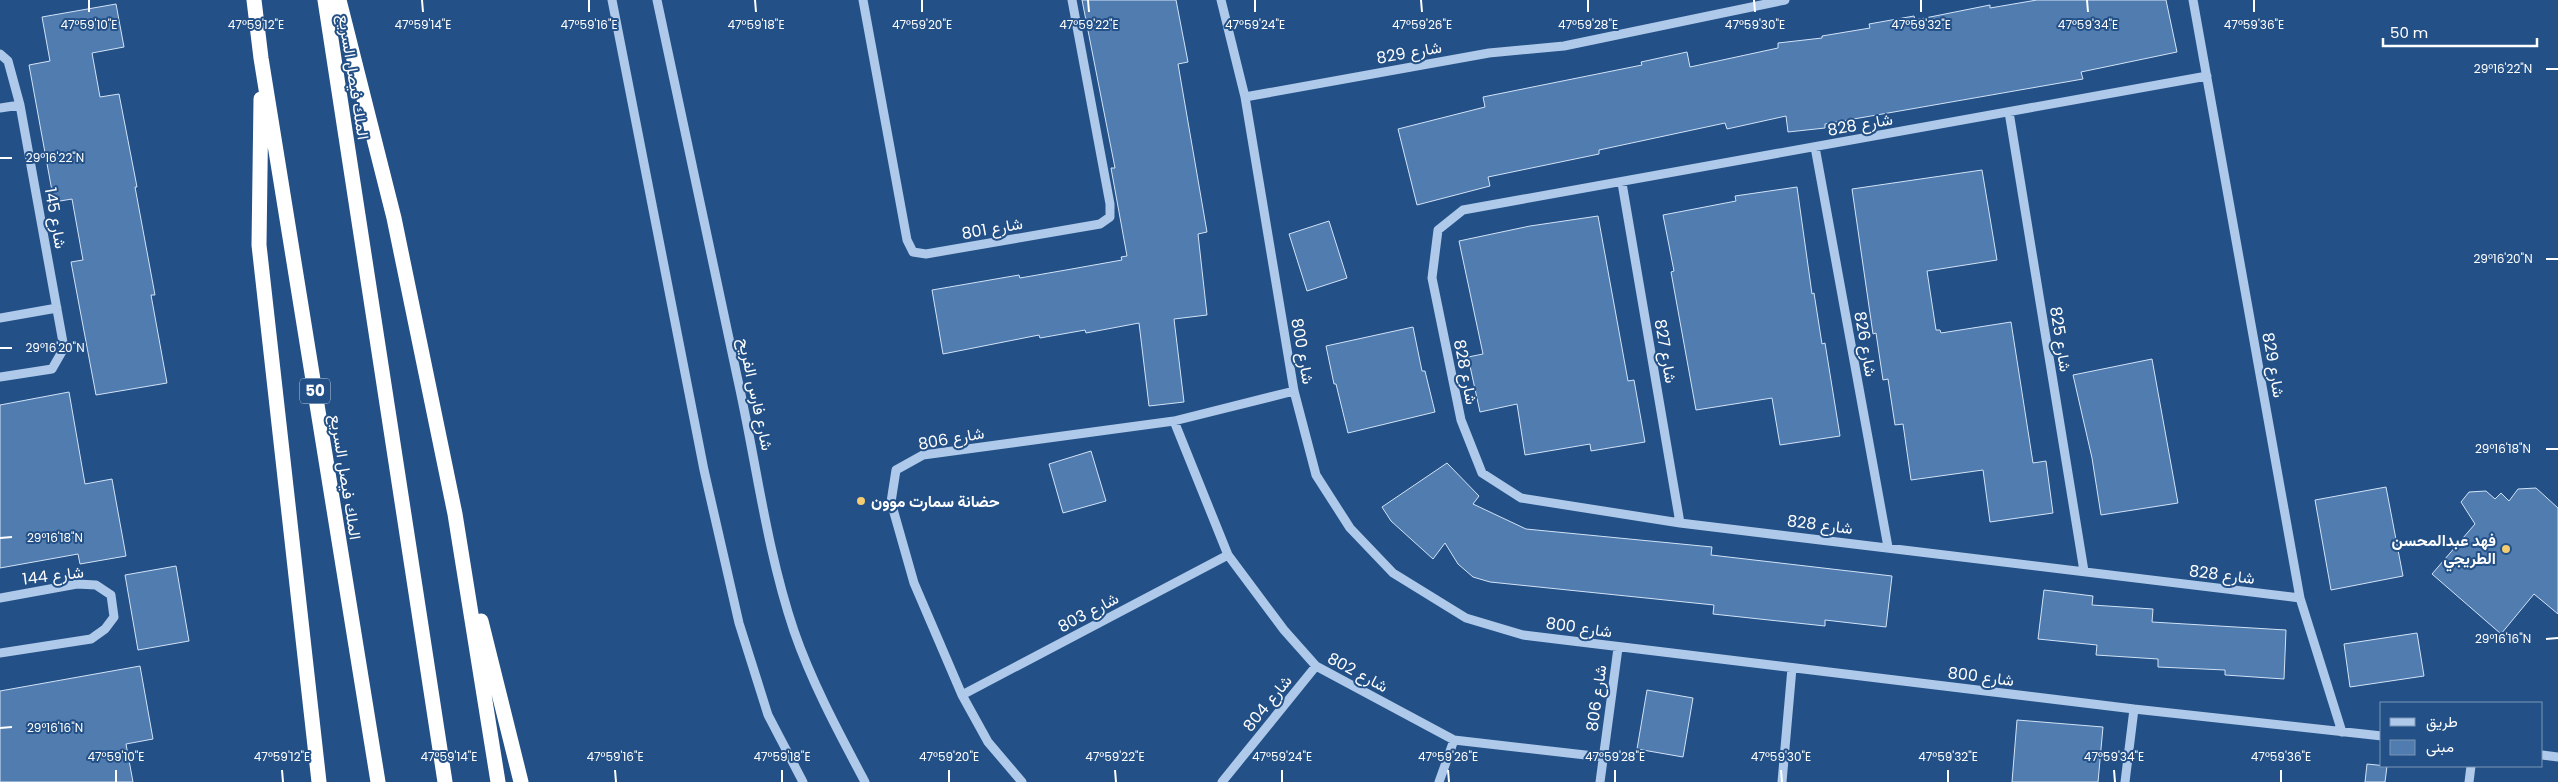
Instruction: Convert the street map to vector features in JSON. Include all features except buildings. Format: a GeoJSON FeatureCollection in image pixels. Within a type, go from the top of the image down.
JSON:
{"type":"FeatureCollection","features":[{"type":"Feature","properties":{"kind":"highway","name":"الملك فيصل السريع"},"geometry":{"type":"LineString","coordinates":[[254,0],[261,58],[378,782]]}},
{"type":"Feature","properties":{"kind":"highway","name":"الملك فيصل السريع"},"geometry":{"type":"LineString","coordinates":[[324,0],[445,782]]}},
{"type":"Feature","properties":{"kind":"highway"},"geometry":{"type":"LineString","coordinates":[[340,0],[394,218],[455,514],[521,782]]}},
{"type":"Feature","properties":{"kind":"highway"},"geometry":{"type":"LineString","coordinates":[[261,58],[259,245],[277,388],[299,616],[319,782]]}},
{"type":"Feature","properties":{"kind":"highway"},"geometry":{"type":"LineString","coordinates":[[455,514],[498,782]]}},
{"type":"Feature","properties":{"kind":"street"},"geometry":{"type":"LineString","coordinates":[[612,0],[704,470],[739,623],[768,715],[803,782]]}},
{"type":"Feature","properties":{"kind":"street","name":"شارع فارس الفريح"},"geometry":{"type":"LineString","coordinates":[[657,0],[754,454],[774,559],[794,631],[811,673],[827,710],[865,782]]}},
{"type":"Feature","properties":{"kind":"street","name":"شارع 801"},"geometry":{"type":"LineString","coordinates":[[863,0],[907,240],[913,252],[926,254],[1100,224],[1110,217],[1110,204],[1072,0]]}},
{"type":"Feature","properties":{"kind":"street","name":"شارع 800"},"geometry":{"type":"LineString","coordinates":[[1220,0],[1245,97],[1294,391],[1316,475],[1350,528],[1394,573],[1466,618],[1523,635],[2134,709],[2380,736]]}},
{"type":"Feature","properties":{"kind":"street","name":"شارع 829"},"geometry":{"type":"LineString","coordinates":[[1245,97],[1489,53],[1564,46],[1785,0]]}},
{"type":"Feature","properties":{"kind":"street","name":"شارع 829"},"geometry":{"type":"LineString","coordinates":[[2193,0],[2300,598],[2342,732]]}},
{"type":"Feature","properties":{"kind":"street","name":"شارع 145"},"geometry":{"type":"LineString","coordinates":[[0,54],[8,61],[20,105],[64,348],[52,369],[0,377]]}},
{"type":"Feature","properties":{"kind":"street","name":"شارع 828"},"geometry":{"type":"LineString","coordinates":[[2207,76],[1622,183],[1463,210],[1438,230],[1432,278],[1461,420],[1482,473],[1521,498],[1680,523],[2300,598]]}},
{"type":"Feature","properties":{"kind":"street"},"geometry":{"type":"LineString","coordinates":[[0,108],[20,105]]}},
{"type":"Feature","properties":{"kind":"street","name":"شارع 825"},"geometry":{"type":"LineString","coordinates":[[2009,112],[2084,571]]}},
{"type":"Feature","properties":{"kind":"street","name":"شارع 826"},"geometry":{"type":"LineString","coordinates":[[1815,147],[1888,547]]}},
{"type":"Feature","properties":{"kind":"street","name":"شارع 827"},"geometry":{"type":"LineString","coordinates":[[1622,183],[1680,523]]}},
{"type":"Feature","properties":{"kind":"street"},"geometry":{"type":"LineString","coordinates":[[0,318],[57,308]]}},
{"type":"Feature","properties":{"kind":"street","name":"شارع 806"},"geometry":{"type":"LineString","coordinates":[[1022,782],[988,742],[962,695],[914,583],[891,502],[896,470],[923,455],[1174,421],[1294,391]]}},
{"type":"Feature","properties":{"kind":"street","name":"شارع 802"},"geometry":{"type":"LineString","coordinates":[[1174,421],[1228,555],[1284,630],[1316,666],[1454,740],[1603,757]]}},
{"type":"Feature","properties":{"kind":"street","name":"شارع 803"},"geometry":{"type":"LineString","coordinates":[[962,695],[1228,555]]}},
{"type":"Feature","properties":{"kind":"street","name":"شارع 144"},"geometry":{"type":"LineString","coordinates":[[0,598],[77,584],[96,585],[111,595],[114,617],[105,629],[91,639],[0,653]]}},
{"type":"Feature","properties":{"kind":"street","name":"شارع 806"},"geometry":{"type":"LineString","coordinates":[[1600,782],[1618,648]]}},
{"type":"Feature","properties":{"kind":"street","name":"شارع 804"},"geometry":{"type":"LineString","coordinates":[[1222,782],[1316,666]]}},
{"type":"Feature","properties":{"kind":"street"},"geometry":{"type":"LineString","coordinates":[[1782,782],[1792,668]]}},
{"type":"Feature","properties":{"kind":"street"},"geometry":{"type":"LineString","coordinates":[[2125,782],[2134,709]]}},
{"type":"Feature","properties":{"kind":"street"},"geometry":{"type":"LineString","coordinates":[[1439,782],[1454,740]]}},
{"type":"Feature","properties":{"kind":"street"},"geometry":{"type":"LineString","coordinates":[[2543,755],[2558,757]]}},
{"type":"Feature","properties":{"kind":"street"},"geometry":{"type":"LineString","coordinates":[[2469,782],[2471,767]]}},
{"type":"Feature","properties":{"kind":"place","name":"حضانة سمارت موون"},"geometry":{"type":"Point","coordinates":[861,501]}},
{"type":"Feature","properties":{"kind":"place","name":"فهد عبدالمحسن الطريجي"},"geometry":{"type":"Point","coordinates":[2506,549]}}]}
